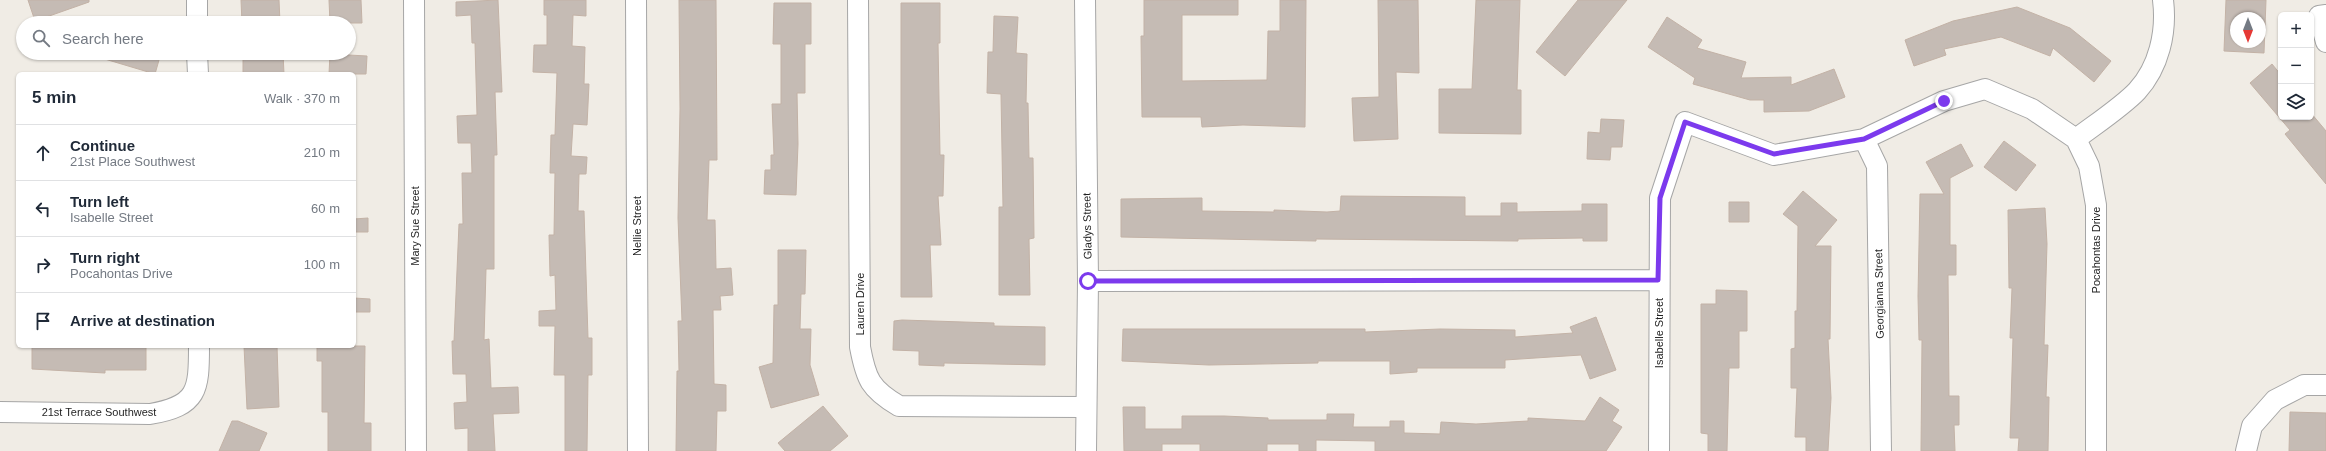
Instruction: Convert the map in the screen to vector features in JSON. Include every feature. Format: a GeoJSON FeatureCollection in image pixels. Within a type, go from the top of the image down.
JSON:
{"type":"FeatureCollection","features":[{"type":"Feature","properties":{"kind":"street"},"geometry":{"type":"LineString","coordinates":[[197,0],[197,16]]}},
{"type":"Feature","properties":{"kind":"street","name":"Mary Sue Street"},"geometry":{"type":"LineString","coordinates":[[414,0],[416,451]]}},
{"type":"Feature","properties":{"kind":"street","name":"Nellie Street"},"geometry":{"type":"LineString","coordinates":[[636,0],[638,451]]}},
{"type":"Feature","properties":{"kind":"street","name":"Lauren Drive"},"geometry":{"type":"LineString","coordinates":[[858,0],[860,347],[865,374],[881,395],[899,406],[1085,407]]}},
{"type":"Feature","properties":{"kind":"street","name":"Gladys Street"},"geometry":{"type":"LineString","coordinates":[[1085,0],[1088,281],[1085,407],[1086,451]]}},
{"type":"Feature","properties":{"kind":"street"},"geometry":{"type":"LineString","coordinates":[[1864,139],[1944,101],[1985,89],[2032,109],[2076,139],[2136,92],[2153,67],[2162,41],[2165,14],[2163,0]]}},
{"type":"Feature","properties":{"kind":"street"},"geometry":{"type":"LineString","coordinates":[[2322,16],[2326,42]]}},
{"type":"Feature","properties":{"kind":"street"},"geometry":{"type":"LineString","coordinates":[[198,60],[198,72]]}},
{"type":"Feature","properties":{"kind":"street","name":"Isabelle Street"},"geometry":{"type":"LineString","coordinates":[[1659,451],[1658,280],[1660,198],[1685,122],[1774,154],[1864,139]]}},
{"type":"Feature","properties":{"kind":"street","name":"Georgianna Street"},"geometry":{"type":"LineString","coordinates":[[1864,139],[1877,166],[1880,451]]}},
{"type":"Feature","properties":{"kind":"street","name":"Pocahontas Drive"},"geometry":{"type":"LineString","coordinates":[[2076,139],[2089,166],[2096,205],[2096,451]]}},
{"type":"Feature","properties":{"kind":"street"},"geometry":{"type":"LineString","coordinates":[[1088,281],[1658,280]]}},
{"type":"Feature","properties":{"kind":"street","name":"21st Terrace Southwest"},"geometry":{"type":"LineString","coordinates":[[0,412],[150,414],[174,410],[193,395],[199,378],[199,348]]}},
{"type":"Feature","properties":{"kind":"street"},"geometry":{"type":"LineString","coordinates":[[2246,451],[2252,426],[2275,400],[2304,386],[2326,386]]}},
{"type":"Feature","properties":{"kind":"building"},"geometry":{"type":"Polygon","coordinates":[[[28,0],[89,0],[89,2],[49,16],[33,16],[28,0]]]}},
{"type":"Feature","properties":{"kind":"building"},"geometry":{"type":"Polygon","coordinates":[[[241,0],[279,0],[280,16],[242,16],[241,0]]]}},
{"type":"Feature","properties":{"kind":"building"},"geometry":{"type":"Polygon","coordinates":[[[329,0],[361,0],[362,23],[356,23],[356,16],[330,16],[329,0]]]}},
{"type":"Feature","properties":{"kind":"building"},"geometry":{"type":"Polygon","coordinates":[[[498,0],[502,92],[495,92],[497,155],[494,155],[494,269],[486,269],[484,340],[489,339],[491,388],[518,387],[519,413],[493,414],[495,451],[468,451],[468,428],[455,429],[454,403],[467,402],[466,374],[453,374],[452,341],[454,341],[459,224],[463,224],[462,173],[472,173],[471,143],[458,143],[457,116],[477,115],[475,43],[472,43],[471,15],[456,16],[456,2],[498,0]]]}},
{"type":"Feature","properties":{"kind":"building"},"geometry":{"type":"Polygon","coordinates":[[[544,0],[586,0],[586,16],[573,15],[572,46],[585,47],[584,84],[589,84],[587,125],[573,124],[571,156],[587,157],[586,174],[579,174],[578,211],[584,211],[588,338],[592,338],[592,375],[588,375],[587,451],[565,451],[565,375],[554,375],[555,326],[539,326],[539,311],[556,310],[555,275],[550,276],[549,235],[554,235],[555,173],[550,173],[551,135],[555,135],[557,73],[533,72],[534,45],[547,45],[547,15],[544,15],[544,0]]]}},
{"type":"Feature","properties":{"kind":"building"},"geometry":{"type":"Polygon","coordinates":[[[679,0],[716,0],[717,160],[709,160],[707,220],[715,220],[716,269],[731,268],[733,295],[720,296],[721,310],[713,310],[714,384],[726,385],[726,411],[717,411],[716,451],[676,451],[677,371],[679,371],[678,321],[682,321],[678,218],[680,109],[679,0]]]}},
{"type":"Feature","properties":{"kind":"building"},"geometry":{"type":"Polygon","coordinates":[[[1144,0],[1238,0],[1238,15],[1182,15],[1182,81],[1267,80],[1268,31],[1280,31],[1280,0],[1306,0],[1305,127],[1243,125],[1202,127],[1201,117],[1142,117],[1141,36],[1144,36],[1144,0]]]}},
{"type":"Feature","properties":{"kind":"building"},"geometry":{"type":"Polygon","coordinates":[[[1378,0],[1418,0],[1419,73],[1396,72],[1398,139],[1354,141],[1352,98],[1379,97],[1378,0]]]}},
{"type":"Feature","properties":{"kind":"building"},"geometry":{"type":"Polygon","coordinates":[[[1476,0],[1520,0],[1517,90],[1521,90],[1521,134],[1439,133],[1439,89],[1472,89],[1476,0]]]}},
{"type":"Feature","properties":{"kind":"building"},"geometry":{"type":"Polygon","coordinates":[[[1578,0],[1627,0],[1565,76],[1536,52],[1578,0]]]}},
{"type":"Feature","properties":{"kind":"building"},"geometry":{"type":"Polygon","coordinates":[[[2226,0],[2266,0],[2266,12],[2230,12],[2230,48],[2264,48],[2264,53],[2224,51],[2226,0]]]}},
{"type":"Feature","properties":{"kind":"building"},"geometry":{"type":"Polygon","coordinates":[[[774,3],[811,3],[811,44],[805,44],[805,93],[797,93],[798,144],[796,195],[764,194],[765,170],[771,170],[771,155],[774,155],[772,104],[781,104],[781,44],[773,44],[774,3]]]}},
{"type":"Feature","properties":{"kind":"building"},"geometry":{"type":"Polygon","coordinates":[[[901,3],[940,3],[940,43],[938,43],[940,155],[944,155],[943,196],[938,196],[941,245],[930,245],[932,297],[901,297],[901,3]]]}},
{"type":"Feature","properties":{"kind":"building"},"geometry":{"type":"Polygon","coordinates":[[[2017,7],[2070,28],[2111,61],[2094,82],[2053,48],[2050,56],[2001,37],[1944,49],[1946,55],[1914,66],[1905,40],[1953,21],[2017,7]]]}},
{"type":"Feature","properties":{"kind":"building"},"geometry":{"type":"Polygon","coordinates":[[[994,16],[1018,17],[1016,53],[1027,54],[1026,103],[1028,103],[1029,158],[1033,158],[1034,238],[1029,239],[1030,295],[999,295],[999,207],[1003,207],[1001,94],[987,93],[988,52],[993,52],[994,16]]]}},
{"type":"Feature","properties":{"kind":"building"},"geometry":{"type":"Polygon","coordinates":[[[1667,17],[1702,40],[1697,48],[1746,62],[1741,78],[1791,77],[1791,85],[1834,69],[1845,97],[1809,111],[1764,112],[1764,100],[1750,100],[1693,84],[1695,78],[1648,47],[1667,17]]]}},
{"type":"Feature","properties":{"kind":"building"},"geometry":{"type":"Polygon","coordinates":[[[356,55],[367,56],[366,74],[356,74],[356,72],[329,72],[330,60],[356,60],[356,55]]]}},
{"type":"Feature","properties":{"kind":"building"},"geometry":{"type":"Polygon","coordinates":[[[108,60],[159,60],[156,72],[148,72],[108,60]]]}},
{"type":"Feature","properties":{"kind":"building"},"geometry":{"type":"Polygon","coordinates":[[[243,60],[283,60],[284,72],[243,72],[243,60]]]}},
{"type":"Feature","properties":{"kind":"building"},"geometry":{"type":"Polygon","coordinates":[[[2272,64],[2278,71],[2278,116],[2250,83],[2272,64]]]}},
{"type":"Feature","properties":{"kind":"building"},"geometry":{"type":"Polygon","coordinates":[[[2314,117],[2326,131],[2326,184],[2285,134],[2290,130],[2281,120],[2314,120],[2314,117]]]}},
{"type":"Feature","properties":{"kind":"building"},"geometry":{"type":"Polygon","coordinates":[[[1601,119],[1624,120],[1622,147],[1611,147],[1610,160],[1587,159],[1588,132],[1600,133],[1601,119]]]}},
{"type":"Feature","properties":{"kind":"building"},"geometry":{"type":"Polygon","coordinates":[[[2004,141],[2036,165],[2016,191],[1984,167],[2004,141]]]}},
{"type":"Feature","properties":{"kind":"building"},"geometry":{"type":"Polygon","coordinates":[[[1961,144],[1973,166],[1950,178],[1950,245],[1956,245],[1956,275],[1948,275],[1949,396],[1959,396],[1959,425],[1954,425],[1955,451],[1921,451],[1922,340],[1919,340],[1918,296],[1920,194],[1944,194],[1926,162],[1961,144]]]}},
{"type":"Feature","properties":{"kind":"building"},"geometry":{"type":"Polygon","coordinates":[[[1803,191],[1837,220],[1815,246],[1831,246],[1830,339],[1828,339],[1831,398],[1828,451],[1806,451],[1806,437],[1795,437],[1797,388],[1791,388],[1791,349],[1795,348],[1798,226],[1783,214],[1803,191]]]}},
{"type":"Feature","properties":{"kind":"building"},"geometry":{"type":"Polygon","coordinates":[[[1341,196],[1465,197],[1465,216],[1501,216],[1501,203],[1517,203],[1517,212],[1582,211],[1582,204],[1607,204],[1607,241],[1583,241],[1583,238],[1518,239],[1518,241],[1316,239],[1316,241],[1121,237],[1121,199],[1202,198],[1202,211],[1274,212],[1274,210],[1327,212],[1340,211],[1341,196]]]}},
{"type":"Feature","properties":{"kind":"building"},"geometry":{"type":"Polygon","coordinates":[[[1729,202],[1749,202],[1749,222],[1729,222],[1729,202]]]}},
{"type":"Feature","properties":{"kind":"building"},"geometry":{"type":"Polygon","coordinates":[[[2045,208],[2047,244],[2044,345],[2048,345],[2046,397],[2049,397],[2048,451],[2018,451],[2019,438],[2010,438],[2013,338],[2010,338],[2012,288],[2009,288],[2008,210],[2045,208]]]}},
{"type":"Feature","properties":{"kind":"building"},"geometry":{"type":"Polygon","coordinates":[[[368,218],[368,232],[356,232],[356,219],[368,218]]]}},
{"type":"Feature","properties":{"kind":"building"},"geometry":{"type":"Polygon","coordinates":[[[778,250],[806,250],[805,294],[801,294],[800,329],[811,329],[810,365],[819,395],[771,408],[759,367],[773,363],[774,305],[778,305],[778,250]]]}},
{"type":"Feature","properties":{"kind":"building"},"geometry":{"type":"Polygon","coordinates":[[[1716,290],[1747,291],[1747,331],[1739,331],[1739,368],[1729,368],[1727,451],[1708,451],[1708,434],[1701,433],[1701,304],[1716,304],[1716,290]]]}},
{"type":"Feature","properties":{"kind":"building"},"geometry":{"type":"Polygon","coordinates":[[[356,298],[370,299],[370,312],[356,312],[356,298]]]}},
{"type":"Feature","properties":{"kind":"building"},"geometry":{"type":"Polygon","coordinates":[[[1596,317],[1616,370],[1590,379],[1581,355],[1505,360],[1505,368],[1417,368],[1417,372],[1390,374],[1390,361],[1318,361],[1318,363],[1209,365],[1122,361],[1123,329],[1365,329],[1365,332],[1440,329],[1515,330],[1515,337],[1573,333],[1570,327],[1596,317]]]}},
{"type":"Feature","properties":{"kind":"building"},"geometry":{"type":"Polygon","coordinates":[[[894,321],[994,323],[994,326],[1045,327],[1045,365],[944,363],[944,366],[919,365],[919,351],[893,350],[894,321]]]}},
{"type":"Feature","properties":{"kind":"building"},"geometry":{"type":"Polygon","coordinates":[[[356,346],[365,346],[364,423],[371,423],[371,451],[328,451],[328,412],[322,412],[322,361],[317,361],[317,348],[356,348],[356,346]]]}},
{"type":"Feature","properties":{"kind":"building"},"geometry":{"type":"Polygon","coordinates":[[[32,348],[146,348],[146,370],[105,370],[105,373],[32,369],[32,348]]]}},
{"type":"Feature","properties":{"kind":"building"},"geometry":{"type":"Polygon","coordinates":[[[244,348],[277,348],[279,407],[247,409],[244,348]]]}},
{"type":"Feature","properties":{"kind":"building"},"geometry":{"type":"Polygon","coordinates":[[[1600,397],[1619,410],[1612,421],[1622,427],[1606,451],[1375,451],[1375,441],[1316,440],[1316,451],[1299,451],[1299,444],[1267,444],[1267,451],[1200,451],[1200,444],[1162,444],[1162,451],[1124,451],[1123,407],[1145,407],[1145,429],[1182,429],[1182,416],[1268,418],[1268,420],[1327,420],[1327,414],[1354,414],[1353,427],[1390,427],[1390,421],[1404,421],[1404,433],[1440,434],[1441,422],[1476,424],[1528,421],[1528,418],[1585,421],[1600,397]]]}},
{"type":"Feature","properties":{"kind":"building"},"geometry":{"type":"Polygon","coordinates":[[[823,406],[848,436],[830,451],[785,451],[778,443],[823,406]]]}},
{"type":"Feature","properties":{"kind":"building"},"geometry":{"type":"Polygon","coordinates":[[[2290,412],[2326,413],[2326,451],[2289,451],[2290,412]]]}},
{"type":"Feature","properties":{"kind":"building"},"geometry":{"type":"Polygon","coordinates":[[[232,421],[238,421],[267,433],[259,451],[219,451],[232,421]]]}},
{"type":"Feature","properties":{"kind":"route"},"geometry":{"type":"LineString","coordinates":[[1088,281],[1658,280],[1660,198],[1685,122],[1774,154],[1864,139],[1944,101]]}}]}
